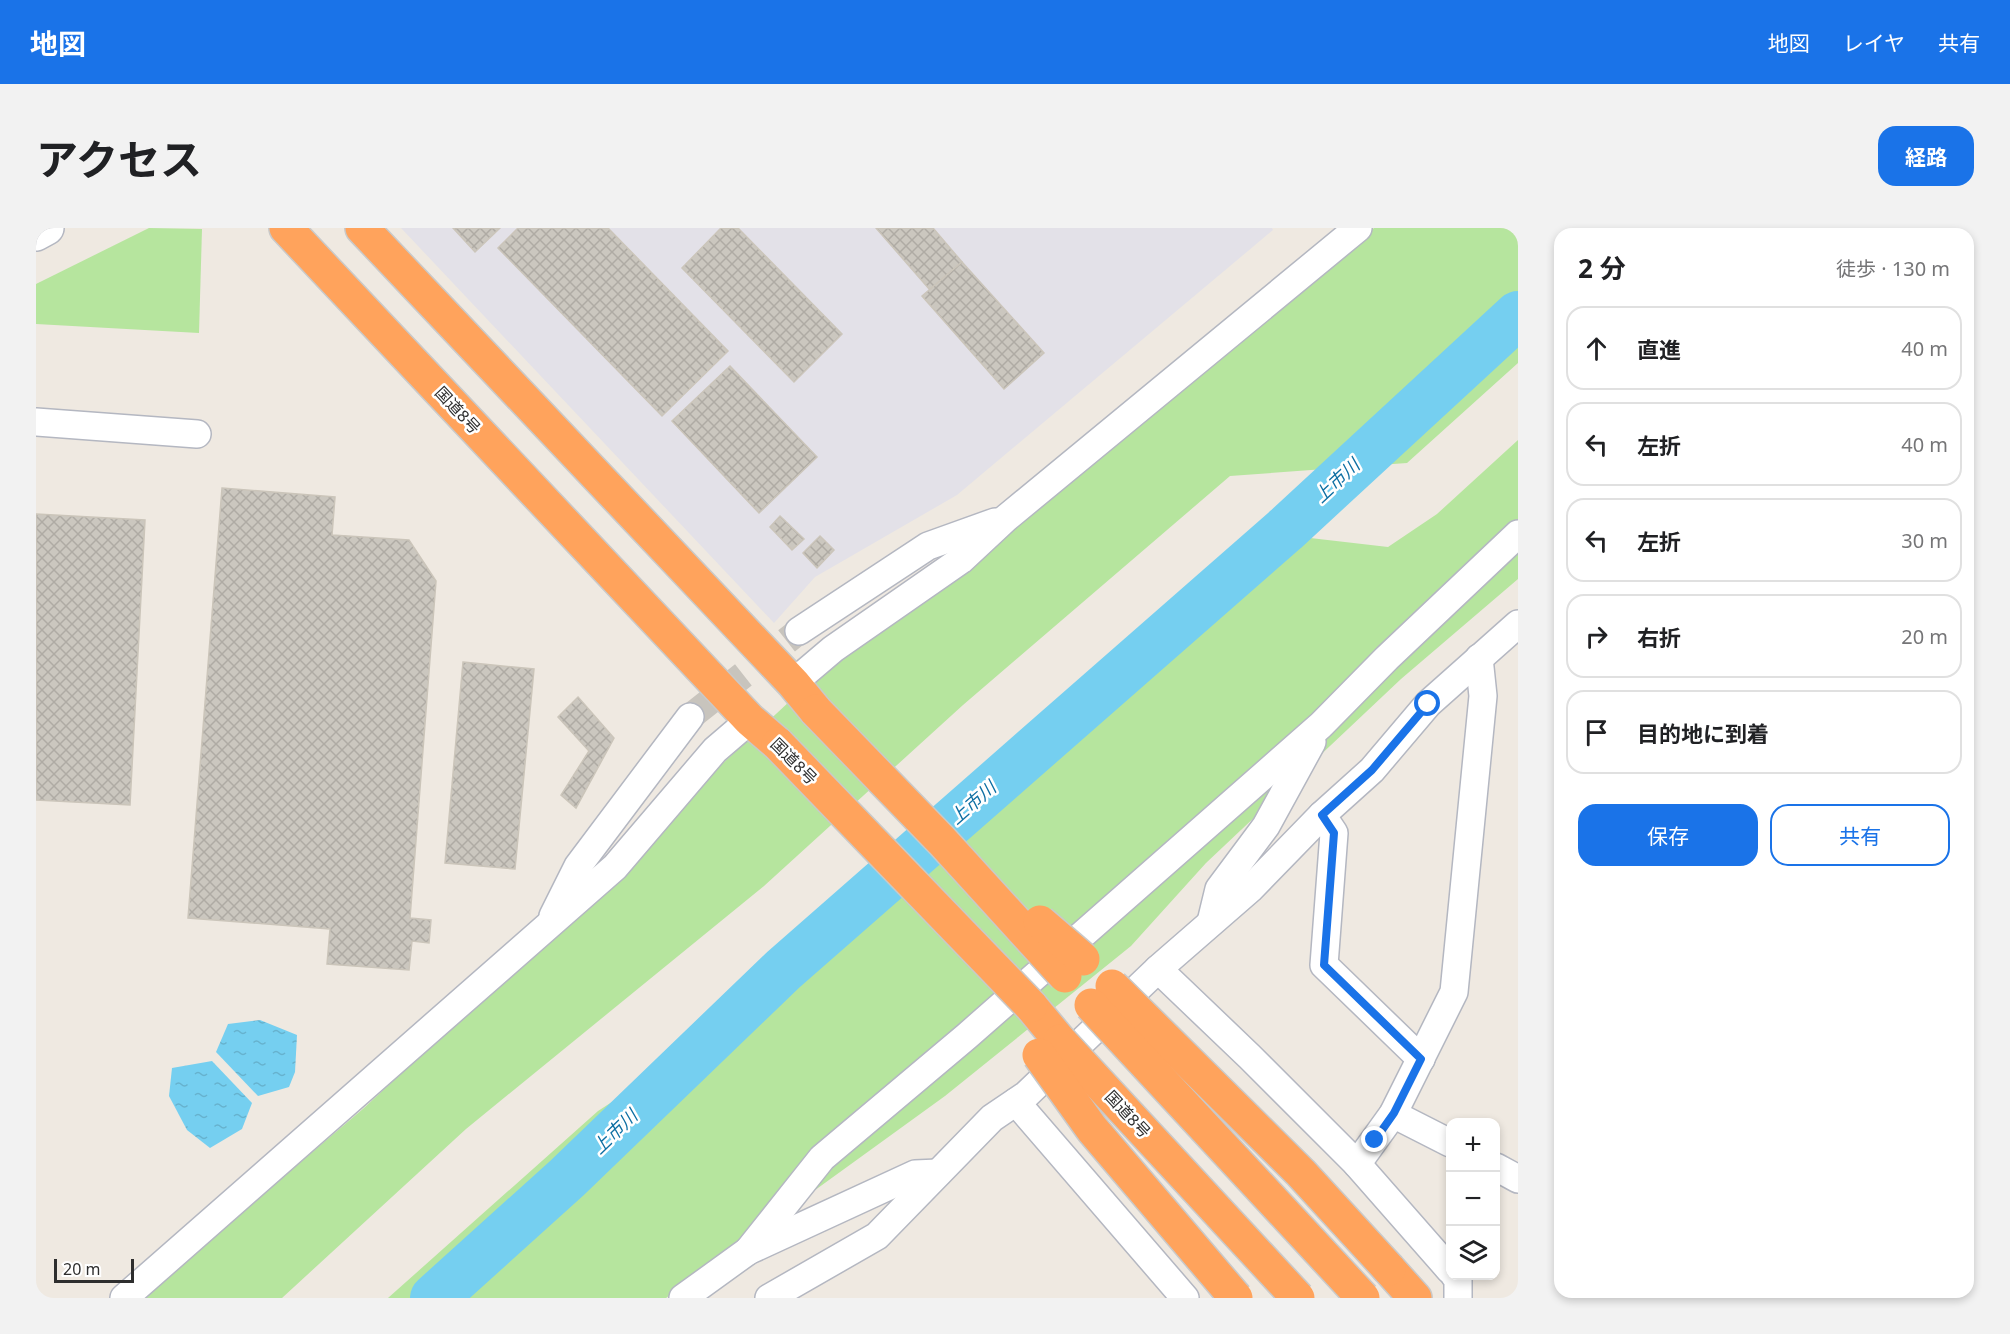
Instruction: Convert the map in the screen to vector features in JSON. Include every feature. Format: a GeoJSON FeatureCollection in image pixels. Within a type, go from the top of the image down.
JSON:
{"type":"FeatureCollection","features":[{"type":"Feature","properties":{"kind":"highway","name":"国道8号"},"geometry":{"type":"LineString","coordinates":[[286,228],[750,720],[778,744],[904,874],[1023,1013],[1050,1048],[1298,1298]]}},
{"type":"Feature","properties":{"kind":"highway"},"geometry":{"type":"LineString","coordinates":[[362,228],[793,683],[816,711],[942,841],[1101,995],[1363,1298]]}},
{"type":"Feature","properties":{"kind":"highway"},"geometry":{"type":"LineString","coordinates":[[1101,995],[1301,1173],[1415,1298]]}},
{"type":"Feature","properties":{"kind":"highway"},"geometry":{"type":"LineString","coordinates":[[1050,1048],[1092,1129],[1216,1278],[1236,1298]]}},
{"type":"Feature","properties":{"kind":"street"},"geometry":{"type":"LineString","coordinates":[[36,234],[47,228]]}},
{"type":"Feature","properties":{"kind":"street"},"geometry":{"type":"LineString","coordinates":[[793,683],[833,649],[961,560],[1005,519],[1358,228]]}},
{"type":"Feature","properties":{"kind":"street"},"geometry":{"type":"LineString","coordinates":[[36,422],[197,434]]}},
{"type":"Feature","properties":{"kind":"street"},"geometry":{"type":"LineString","coordinates":[[799,631],[928,546],[1005,519]]}},
{"type":"Feature","properties":{"kind":"street"},"geometry":{"type":"LineString","coordinates":[[748,1251],[822,1158],[967,1036],[1321,725],[1427,619],[1518,534]]}},
{"type":"Feature","properties":{"kind":"street"},"geometry":{"type":"LineString","coordinates":[[769,1298],[877,1236],[992,1118],[1017,1102],[1158,969],[1250,889],[1322,815],[1372,770],[1428,704],[1518,624]]}},
{"type":"Feature","properties":{"kind":"street"},"geometry":{"type":"LineString","coordinates":[[1357,1164],[1394,1113],[1454,992],[1483,696],[1479,658]]}},
{"type":"Feature","properties":{"kind":"street"},"geometry":{"type":"LineString","coordinates":[[547,927],[578,866],[690,717]]}},
{"type":"Feature","properties":{"kind":"street"},"geometry":{"type":"LineString","coordinates":[[124,1298],[615,867],[716,750],[750,720]]}},
{"type":"Feature","properties":{"kind":"street"},"geometry":{"type":"LineString","coordinates":[[1211,922],[1219,889],[1266,826],[1321,725]]}},
{"type":"Feature","properties":{"kind":"street"},"geometry":{"type":"LineString","coordinates":[[1322,815],[1334,833],[1324,965],[1421,1059]]}},
{"type":"Feature","properties":{"kind":"street"},"geometry":{"type":"LineString","coordinates":[[1158,969],[1357,1164],[1446,1265]]}},
{"type":"Feature","properties":{"kind":"street"},"geometry":{"type":"LineString","coordinates":[[1017,1102],[1185,1298]]}},
{"type":"Feature","properties":{"kind":"street"},"geometry":{"type":"LineString","coordinates":[[1394,1113],[1446,1141]]}},
{"type":"Feature","properties":{"kind":"street"},"geometry":{"type":"LineString","coordinates":[[683,1298],[748,1251],[915,1174],[938,1173]]}},
{"type":"Feature","properties":{"kind":"street"},"geometry":{"type":"LineString","coordinates":[[1458,1280],[1458,1298]]}},
{"type":"Feature","properties":{"kind":"shaded area"},"geometry":{"type":"Polygon","coordinates":[[[401,228],[1272,228],[1273,230],[957,495],[815,577],[774,623],[401,228]]]}},
{"type":"Feature","properties":{"kind":"green space"},"geometry":{"type":"Polygon","coordinates":[[[149,228],[202,229],[199,333],[36,324],[36,284],[149,228]]]}},
{"type":"Feature","properties":{"kind":"green space"},"geometry":{"type":"Polygon","coordinates":[[[1374,228],[1518,228],[1518,363],[1407,463],[1230,476],[963,705],[764,886],[466,1129],[282,1298],[141,1298],[364,1108],[542,942],[692,792],[834,660],[1217,361],[1374,228]]]}},
{"type":"Feature","properties":{"kind":"green space"},"geometry":{"type":"Polygon","coordinates":[[[1518,440],[1518,579],[1401,679],[1206,863],[1131,946],[945,1096],[666,1298],[388,1298],[598,1111],[823,965],[990,773],[1293,536],[1388,547],[1437,514],[1518,440]]]}},
{"type":"Feature","properties":{"kind":"water"},"geometry":{"type":"Polygon","coordinates":[[[260,1020],[297,1035],[295,1072],[289,1087],[258,1096],[216,1052],[228,1024],[260,1020]]]}},
{"type":"Feature","properties":{"kind":"water"},"geometry":{"type":"Polygon","coordinates":[[[212,1061],[252,1103],[242,1129],[210,1148],[187,1130],[169,1096],[172,1068],[212,1061]]]}},
{"type":"Feature","properties":{"kind":"building"},"geometry":{"type":"Polygon","coordinates":[[[453,228],[500,228],[475,252],[453,228]]]}},
{"type":"Feature","properties":{"kind":"building"},"geometry":{"type":"Polygon","coordinates":[[[518,228],[608,228],[728,351],[662,416],[498,248],[518,228]]]}},
{"type":"Feature","properties":{"kind":"building"},"geometry":{"type":"Polygon","coordinates":[[[721,228],[738,228],[842,334],[794,382],[682,268],[721,228]]]}},
{"type":"Feature","properties":{"kind":"building"},"geometry":{"type":"Polygon","coordinates":[[[876,228],[933,228],[962,262],[930,290],[876,228]]]}},
{"type":"Feature","properties":{"kind":"building"},"geometry":{"type":"Polygon","coordinates":[[[962,262],[1044,353],[1004,389],[922,296],[962,262]]]}},
{"type":"Feature","properties":{"kind":"building"},"geometry":{"type":"Polygon","coordinates":[[[730,366],[817,457],[759,513],[672,421],[730,366]]]}},
{"type":"Feature","properties":{"kind":"building"},"geometry":{"type":"Polygon","coordinates":[[[222,488],[335,497],[332,535],[409,540],[436,581],[410,918],[431,920],[429,943],[412,941],[409,970],[327,964],[330,929],[188,918],[222,488]]]}},
{"type":"Feature","properties":{"kind":"building"},"geometry":{"type":"Polygon","coordinates":[[[36,514],[145,520],[130,805],[36,800],[36,514]]]}},
{"type":"Feature","properties":{"kind":"building"},"geometry":{"type":"Polygon","coordinates":[[[780,516],[804,539],[792,550],[770,527],[780,516]]]}},
{"type":"Feature","properties":{"kind":"building"},"geometry":{"type":"Polygon","coordinates":[[[820,536],[834,550],[817,568],[803,553],[820,536]]]}},
{"type":"Feature","properties":{"kind":"building"},"geometry":{"type":"Polygon","coordinates":[[[463,662],[534,669],[515,869],[445,863],[463,662]]]}},
{"type":"Feature","properties":{"kind":"building"},"geometry":{"type":"Polygon","coordinates":[[[578,697],[614,738],[576,808],[561,795],[589,751],[558,717],[578,697]]]}},
{"type":"Feature","properties":{"kind":"waterway","name":"上市川"},"geometry":{"type":"LineString","coordinates":[[434,1298],[567,1178],[783,970],[1285,530],[1518,315]]}},
{"type":"Feature","properties":{"kind":"tunnel"},"geometry":{"type":"LineString","coordinates":[[690,717],[799,631]]}},
{"type":"Feature","properties":{"kind":"route"},"geometry":{"type":"LineString","coordinates":[[1375,1140],[1394,1113],[1421,1059],[1324,965],[1334,833],[1322,815],[1372,770],[1428,704]]}}]}
